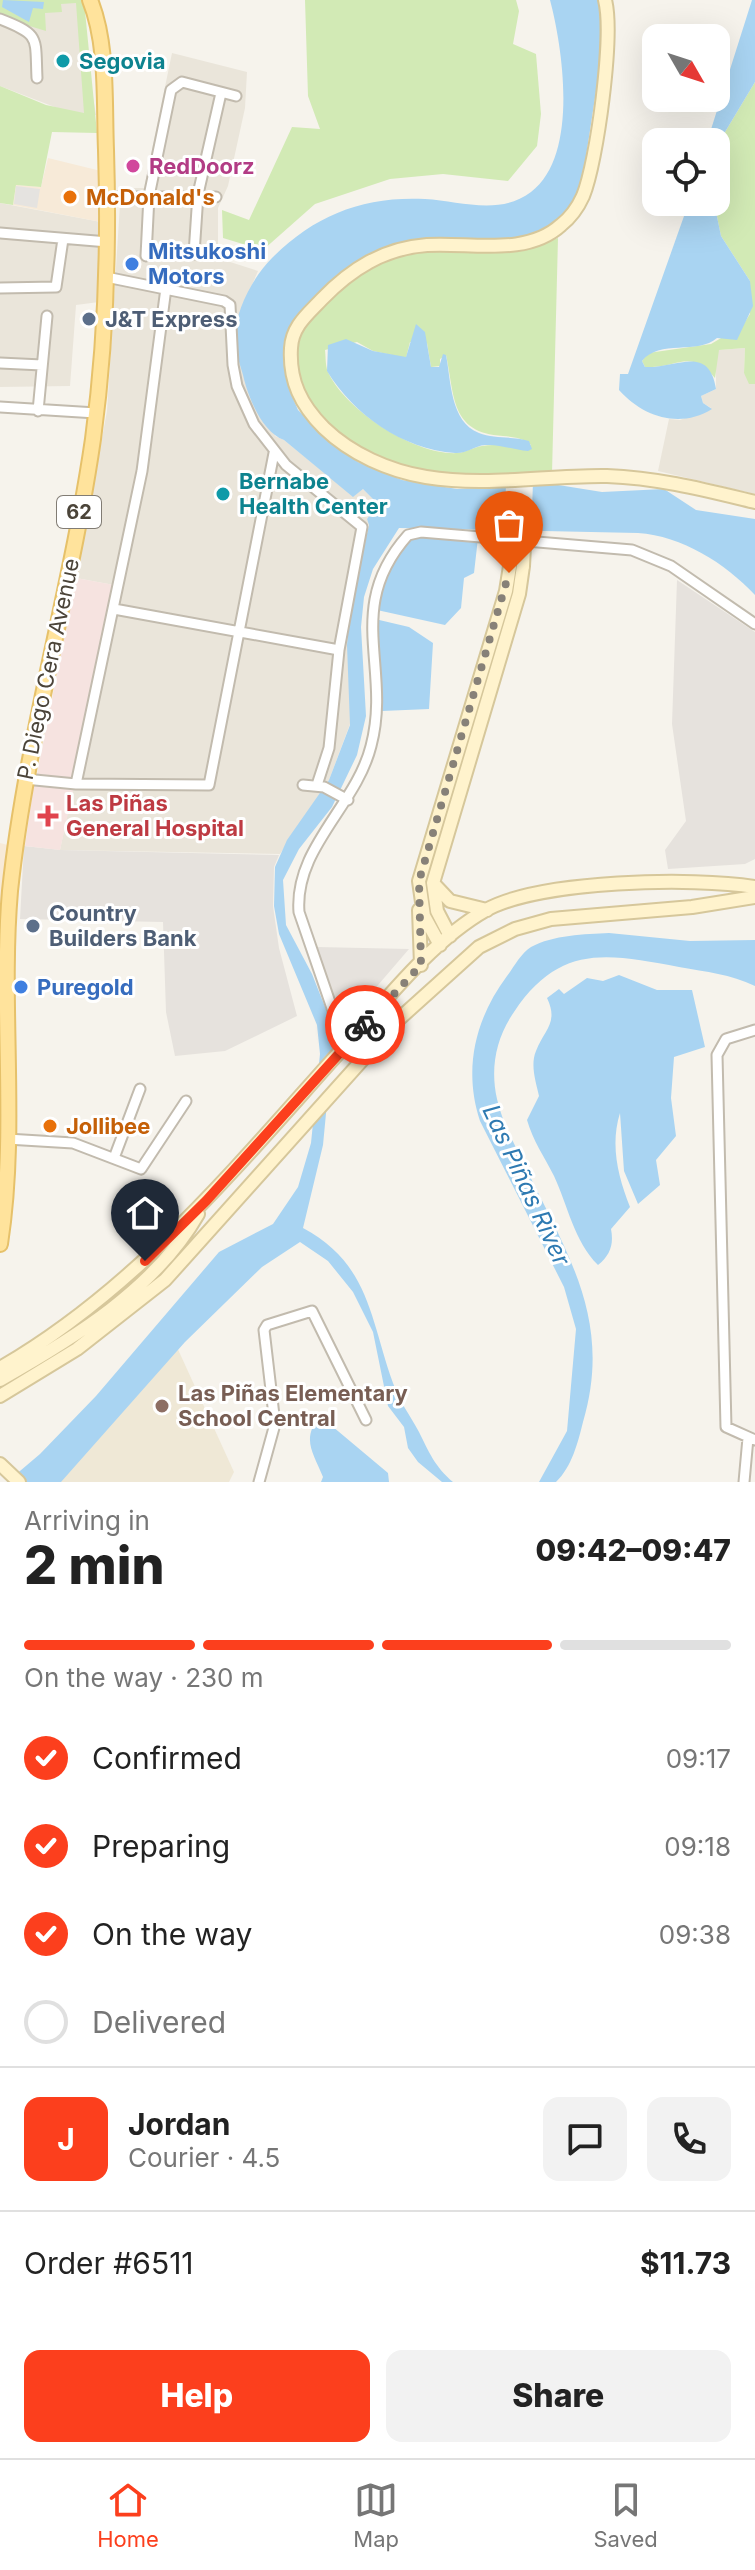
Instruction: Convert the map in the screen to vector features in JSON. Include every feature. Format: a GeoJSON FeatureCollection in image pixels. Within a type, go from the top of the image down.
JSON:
{"type":"FeatureCollection","features":[{"type":"Feature","properties":{"kind":"main road","name":"P. Diego Cera Avenue"},"geometry":{"type":"LineString","coordinates":[[0,1244],[6,946],[25,779],[70,567],[96,413],[106,277],[107,197],[100,42],[90,0]]}},
{"type":"Feature","properties":{"kind":"main road"},"geometry":{"type":"LineString","coordinates":[[605,0],[610,34],[597,120],[585,188],[569,218],[553,232],[521,243],[426,245],[370,260],[345,277],[295,329],[291,337],[291,374],[300,398],[324,428],[363,456],[404,472],[467,481],[523,481],[569,476],[665,480],[755,502]]}},
{"type":"Feature","properties":{"kind":"main road"},"geometry":{"type":"LineString","coordinates":[[445,941],[433,883],[519,594],[511,526]]}},
{"type":"Feature","properties":{"kind":"main road"},"geometry":{"type":"LineString","coordinates":[[421,965],[419,899],[422,866],[516,566],[525,526]]}},
{"type":"Feature","properties":{"kind":"main road"},"geometry":{"type":"LineString","coordinates":[[737,884],[755,879]]}},
{"type":"Feature","properties":{"kind":"main road"},"geometry":{"type":"LineString","coordinates":[[433,883],[450,901],[487,910]]}},
{"type":"Feature","properties":{"kind":"main road"},"geometry":{"type":"LineString","coordinates":[[0,1368],[105,1296],[206,1201],[421,965],[445,941],[487,910],[524,897],[566,890],[671,883],[755,887]]}},
{"type":"Feature","properties":{"kind":"main road"},"geometry":{"type":"LineString","coordinates":[[0,1396],[77,1349],[143,1299],[192,1252],[221,1214],[360,1061],[455,966],[479,947],[515,929],[551,919],[692,907],[755,897]]}},
{"type":"Feature","properties":{"kind":"main road"},"geometry":{"type":"LineString","coordinates":[[419,899],[445,941]]}},
{"type":"Feature","properties":{"kind":"main road"},"geometry":{"type":"LineString","coordinates":[[342,1049],[360,1061]]}},
{"type":"Feature","properties":{"kind":"main road"},"geometry":{"type":"LineString","coordinates":[[184,1239],[206,1201]]}},
{"type":"Feature","properties":{"kind":"main road"},"geometry":{"type":"LineString","coordinates":[[0,1380],[112,1307],[184,1239],[221,1214]]}},
{"type":"Feature","properties":{"kind":"main road"},"geometry":{"type":"LineString","coordinates":[[4,1468],[19,1482]]}},
{"type":"Feature","properties":{"kind":"street"},"geometry":{"type":"LineString","coordinates":[[0,19],[30,32],[35,39],[37,78]]}},
{"type":"Feature","properties":{"kind":"street"},"geometry":{"type":"LineString","coordinates":[[146,256],[149,196],[171,90],[182,82],[236,96]]}},
{"type":"Feature","properties":{"kind":"street"},"geometry":{"type":"LineString","coordinates":[[194,254],[198,194],[221,93]]}},
{"type":"Feature","properties":{"kind":"street"},"geometry":{"type":"LineString","coordinates":[[107,197],[198,194],[216,197]]}},
{"type":"Feature","properties":{"kind":"street"},"geometry":{"type":"LineString","coordinates":[[0,233],[108,242]]}},
{"type":"Feature","properties":{"kind":"street"},"geometry":{"type":"LineString","coordinates":[[0,288],[56,287],[63,239]]}},
{"type":"Feature","properties":{"kind":"street"},"geometry":{"type":"LineString","coordinates":[[106,277],[166,288],[230,305],[237,386],[254,424],[274,453],[362,527],[339,650],[329,748],[320,786]]}},
{"type":"Feature","properties":{"kind":"street"},"geometry":{"type":"LineString","coordinates":[[76,784],[142,471],[166,288]]}},
{"type":"Feature","properties":{"kind":"street"},"geometry":{"type":"LineString","coordinates":[[38,411],[47,316]]}},
{"type":"Feature","properties":{"kind":"street"},"geometry":{"type":"LineString","coordinates":[[0,363],[42,365]]}},
{"type":"Feature","properties":{"kind":"street"},"geometry":{"type":"LineString","coordinates":[[0,407],[96,413]]}},
{"type":"Feature","properties":{"kind":"street"},"geometry":{"type":"LineString","coordinates":[[25,779],[76,784],[209,785],[274,453]]}},
{"type":"Feature","properties":{"kind":"street"},"geometry":{"type":"LineString","coordinates":[[342,1049],[299,912],[297,894],[307,861],[345,799],[371,748],[376,721],[373,598],[382,572],[408,535],[421,532],[632,550],[671,566],[755,624]]}},
{"type":"Feature","properties":{"kind":"street"},"geometry":{"type":"LineString","coordinates":[[114,609],[339,650]]}},
{"type":"Feature","properties":{"kind":"street"},"geometry":{"type":"LineString","coordinates":[[303,785],[320,786],[345,799]]}},
{"type":"Feature","properties":{"kind":"street"},"geometry":{"type":"LineString","coordinates":[[744,1482],[751,1439],[726,1427],[717,1055],[726,1039],[755,1030]]}},
{"type":"Feature","properties":{"kind":"street"},"geometry":{"type":"LineString","coordinates":[[114,1158],[140,1089]]}},
{"type":"Feature","properties":{"kind":"street"},"geometry":{"type":"LineString","coordinates":[[4,1142],[73,1143],[141,1169],[186,1101]]}},
{"type":"Feature","properties":{"kind":"street"},"geometry":{"type":"LineString","coordinates":[[259,1482],[275,1424],[266,1363],[264,1330],[267,1325],[312,1311],[366,1420]]}},
{"type":"Feature","properties":{"kind":"shaded area"},"geometry":{"type":"Polygon","coordinates":[[[0,0],[76,0],[96,115],[65,111],[0,86],[0,0]]]}},
{"type":"Feature","properties":{"kind":"shaded area"},"geometry":{"type":"Polygon","coordinates":[[[172,53],[247,72],[245,108],[228,186],[218,208],[218,253],[227,261],[258,271],[240,313],[275,436],[353,496],[363,489],[378,504],[367,519],[369,524],[351,603],[350,724],[329,780],[280,854],[60,850],[114,585],[76,578],[107,411],[121,188],[144,188],[172,53]]]}},
{"type":"Feature","properties":{"kind":"shaded area"},"geometry":{"type":"Polygon","coordinates":[[[48,158],[101,171],[101,222],[13,205],[16,185],[41,187],[48,158]]]}},
{"type":"Feature","properties":{"kind":"shaded area"},"geometry":{"type":"Polygon","coordinates":[[[16,186],[40,189],[37,208],[14,204],[16,186]]]}},
{"type":"Feature","properties":{"kind":"shaded area"},"geometry":{"type":"Polygon","coordinates":[[[0,203],[101,222],[99,302],[76,305],[70,386],[0,387],[0,203]]]}},
{"type":"Feature","properties":{"kind":"shaded area"},"geometry":{"type":"Polygon","coordinates":[[[745,348],[744,373],[755,384],[755,494],[658,471],[669,419],[680,420],[711,408],[703,403],[701,396],[716,389],[716,355],[719,350],[745,348]]]}},
{"type":"Feature","properties":{"kind":"shaded area"},"geometry":{"type":"Polygon","coordinates":[[[76,578],[114,585],[76,779],[37,774],[76,578]]]}},
{"type":"Feature","properties":{"kind":"shaded area"},"geometry":{"type":"Polygon","coordinates":[[[677,580],[755,632],[755,859],[745,864],[668,869],[665,850],[686,821],[672,724],[677,580]]]}},
{"type":"Feature","properties":{"kind":"shaded area","name":"Las Piñas General Hospital"},"geometry":{"type":"Polygon","coordinates":[[[34,782],[74,786],[60,850],[25,846],[34,782]]]}},
{"type":"Feature","properties":{"kind":"shaded area"},"geometry":{"type":"Polygon","coordinates":[[[0,843],[8,845],[2,903],[0,903],[0,843]]]}},
{"type":"Feature","properties":{"kind":"shaded area"},"geometry":{"type":"Polygon","coordinates":[[[24,846],[61,850],[279,855],[274,867],[273,906],[279,948],[297,1016],[225,1051],[175,1056],[166,1012],[163,922],[20,919],[24,846]]]}},
{"type":"Feature","properties":{"kind":"shaded area"},"geometry":{"type":"Polygon","coordinates":[[[317,947],[409,949],[342,1027],[317,947]]]}},
{"type":"Feature","properties":{"kind":"shaded area","name":"Las Piñas Elementary School Central"},"geometry":{"type":"Polygon","coordinates":[[[176,1345],[234,1472],[229,1482],[58,1482],[176,1345]]]}},
{"type":"Feature","properties":{"kind":"green space"},"geometry":{"type":"Polygon","coordinates":[[[0,0],[81,0],[85,11],[97,133],[52,132],[41,187],[16,185],[13,205],[0,203],[0,86],[46,105],[84,113],[76,3],[61,4],[62,12],[45,13],[46,31],[0,17],[0,0]]]}},
{"type":"Feature","properties":{"kind":"green space"},"geometry":{"type":"Polygon","coordinates":[[[305,0],[516,0],[519,11],[513,44],[536,54],[541,114],[537,146],[508,181],[443,174],[390,179],[315,204],[263,250],[223,238],[222,210],[249,220],[292,127],[320,129],[308,96],[305,0]]]}},
{"type":"Feature","properties":{"kind":"green space"},"geometry":{"type":"Polygon","coordinates":[[[755,82],[755,384],[749,384],[744,373],[745,348],[719,350],[715,378],[698,363],[690,361],[645,367],[642,361],[648,353],[711,344],[743,325],[750,314],[750,281],[721,236],[717,216],[730,216],[730,128],[727,128],[755,82]]]}},
{"type":"Feature","properties":{"kind":"green space"},"geometry":{"type":"Polygon","coordinates":[[[558,238],[552,473],[460,476],[406,467],[365,450],[344,437],[311,405],[300,386],[295,364],[296,341],[313,314],[357,274],[376,264],[415,253],[517,250],[558,238]],[[357,342],[325,350],[326,365],[338,388],[384,428],[403,439],[441,452],[458,453],[488,445],[531,445],[518,438],[486,433],[464,420],[454,398],[446,355],[440,359],[440,366],[431,367],[427,343],[410,342],[406,358],[373,351],[357,342]]]}},
{"type":"Feature","properties":{"kind":"water"},"geometry":{"type":"Polygon","coordinates":[[[3,0],[44,2],[43,9],[33,8],[29,22],[2,7],[3,0]]]}},
{"type":"Feature","properties":{"kind":"water"},"geometry":{"type":"Polygon","coordinates":[[[550,0],[599,0],[606,26],[583,176],[571,208],[551,229],[531,237],[400,245],[374,252],[356,263],[315,299],[286,348],[289,389],[298,410],[333,444],[358,462],[402,480],[457,489],[552,484],[602,492],[664,489],[696,510],[755,519],[755,595],[730,572],[702,553],[671,539],[638,533],[399,528],[373,569],[364,597],[361,627],[366,716],[357,755],[332,807],[299,849],[283,880],[286,925],[312,974],[329,1017],[333,1040],[323,1145],[303,1228],[325,1242],[355,1276],[372,1315],[398,1396],[433,1459],[453,1482],[442,1482],[418,1462],[408,1448],[404,1427],[388,1406],[373,1332],[353,1292],[328,1261],[300,1242],[262,1267],[185,1342],[61,1482],[7,1482],[40,1454],[96,1396],[219,1252],[273,1224],[298,1187],[311,1143],[320,1054],[317,1025],[279,934],[274,906],[275,867],[287,840],[329,780],[350,725],[347,645],[351,603],[369,525],[367,519],[378,504],[363,489],[353,497],[276,436],[263,422],[248,393],[236,349],[241,307],[258,275],[272,258],[305,230],[341,211],[402,199],[506,204],[531,192],[546,175],[556,154],[562,128],[562,73],[550,0]]]}},
{"type":"Feature","properties":{"kind":"water"},"geometry":{"type":"Polygon","coordinates":[[[752,0],[755,0],[755,82],[727,128],[711,128],[717,112],[730,112],[730,69],[752,0]]]}},
{"type":"Feature","properties":{"kind":"water"},"geometry":{"type":"Polygon","coordinates":[[[684,216],[717,216],[721,236],[750,281],[753,306],[737,340],[717,338],[700,346],[658,351],[642,361],[645,367],[689,362],[706,366],[716,389],[701,396],[703,403],[712,409],[700,415],[675,419],[651,413],[619,390],[620,374],[628,374],[684,216]]]}},
{"type":"Feature","properties":{"kind":"water"},"geometry":{"type":"Polygon","coordinates":[[[416,324],[425,332],[431,367],[439,367],[443,354],[446,355],[457,410],[469,428],[485,435],[529,441],[532,449],[485,445],[455,453],[435,450],[398,437],[351,402],[327,371],[328,345],[346,339],[373,351],[406,357],[416,324]]]}},
{"type":"Feature","properties":{"kind":"water"},"geometry":{"type":"Polygon","coordinates":[[[409,538],[478,538],[474,573],[464,578],[461,608],[445,625],[377,610],[385,574],[409,538]]]}},
{"type":"Feature","properties":{"kind":"water"},"geometry":{"type":"Polygon","coordinates":[[[375,619],[409,627],[433,643],[429,709],[382,711],[375,619]]]}},
{"type":"Feature","properties":{"kind":"water","name":"Las Piñas River"},"geometry":{"type":"Polygon","coordinates":[[[609,933],[690,941],[755,940],[755,986],[718,974],[653,962],[608,957],[587,959],[549,974],[531,990],[503,1032],[495,1065],[499,1108],[570,1259],[589,1319],[592,1351],[591,1385],[574,1454],[556,1482],[539,1482],[567,1431],[576,1329],[564,1287],[480,1121],[473,1082],[475,1045],[496,992],[531,947],[559,938],[609,933]]]}},
{"type":"Feature","properties":{"kind":"water"},"geometry":{"type":"Polygon","coordinates":[[[619,975],[657,990],[692,990],[705,1047],[674,1057],[671,1098],[676,1136],[656,1160],[660,1185],[638,1204],[624,1171],[620,1113],[616,1137],[617,1161],[630,1207],[611,1229],[610,1249],[598,1265],[577,1234],[527,1120],[539,1096],[534,1062],[551,1020],[547,998],[559,989],[564,994],[587,978],[603,981],[619,975]]]}},
{"type":"Feature","properties":{"kind":"water"},"geometry":{"type":"Polygon","coordinates":[[[320,1416],[388,1473],[389,1482],[321,1482],[323,1477],[310,1439],[320,1416]]]}},
{"type":"Feature","properties":{"kind":"pier"},"geometry":{"type":"Polygon","coordinates":[[[533,482],[531,537],[504,536],[506,484],[533,482]]]}},
{"type":"Feature","properties":{"kind":"pier"},"geometry":{"type":"Polygon","coordinates":[[[337,1045],[333,1102],[309,1129],[314,1070],[337,1045]]]}},
{"type":"Feature","properties":{"kind":"way so far"},"geometry":{"type":"LineString","coordinates":[[365,1025],[421,965],[418,887],[422,866],[509,573]]}},
{"type":"Feature","properties":{"kind":"place","name":"Segovia"},"geometry":{"type":"Point","coordinates":[63,61]}},
{"type":"Feature","properties":{"kind":"place","name":"RedDoorz"},"geometry":{"type":"Point","coordinates":[133,166]}},
{"type":"Feature","properties":{"kind":"place","name":"McDonald's"},"geometry":{"type":"Point","coordinates":[70,197]}},
{"type":"Feature","properties":{"kind":"place","name":"Mitsukoshi Motors"},"geometry":{"type":"Point","coordinates":[132,264]}},
{"type":"Feature","properties":{"kind":"place","name":"J&T Express"},"geometry":{"type":"Point","coordinates":[89,319]}},
{"type":"Feature","properties":{"kind":"place","name":"Bernabe Health Center"},"geometry":{"type":"Point","coordinates":[223,494]}},
{"type":"Feature","properties":{"kind":"place","name":"Las Piñas General Hospital"},"geometry":{"type":"Point","coordinates":[48,816]}},
{"type":"Feature","properties":{"kind":"place","name":"Country Builders Bank"},"geometry":{"type":"Point","coordinates":[33,926]}},
{"type":"Feature","properties":{"kind":"place","name":"Puregold"},"geometry":{"type":"Point","coordinates":[21,987]}},
{"type":"Feature","properties":{"kind":"place","name":"Jollibee"},"geometry":{"type":"Point","coordinates":[50,1126]}},
{"type":"Feature","properties":{"kind":"place","name":"Las Piñas Elementary School Central"},"geometry":{"type":"Point","coordinates":[162,1406]}},
{"type":"Feature","properties":{"kind":"route"},"geometry":{"type":"LineString","coordinates":[[145,1261],[206,1201],[365,1025]]}}]}
